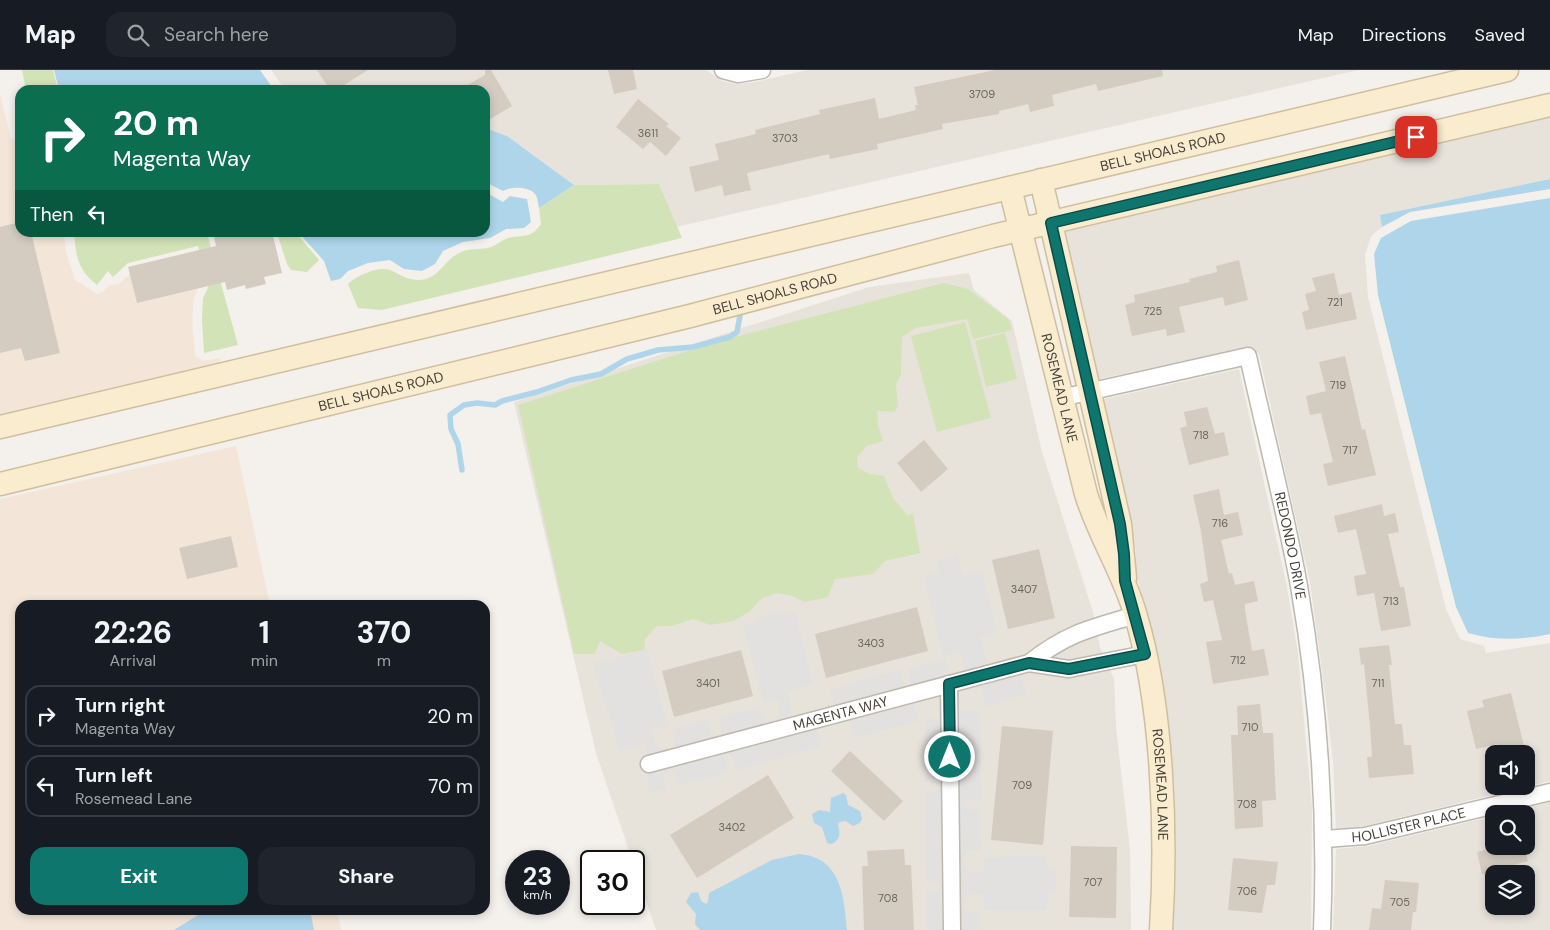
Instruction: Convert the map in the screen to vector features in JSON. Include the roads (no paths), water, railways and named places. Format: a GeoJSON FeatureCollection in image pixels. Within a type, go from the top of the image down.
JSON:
{"type":"FeatureCollection","features":[{"type":"Feature","properties":{"kind":"main road","name":"BELL SHOALS ROAD"},"geometry":{"type":"LineString","coordinates":[[0,427],[1507,70]]}},
{"type":"Feature","properties":{"kind":"main road","name":"BELL SHOALS ROAD"},"geometry":{"type":"LineString","coordinates":[[0,484],[690,316],[1021,230],[1550,105]]}},
{"type":"Feature","properties":{"kind":"main road","name":"ROSEMEAD LANE"},"geometry":{"type":"LineString","coordinates":[[1042,180],[1120,524],[1125,581]]}},
{"type":"Feature","properties":{"kind":"main road","name":"ROSEMEAD LANE"},"geometry":{"type":"LineString","coordinates":[[1010,188],[1061,398],[1094,520],[1111,559],[1125,581],[1136,614],[1145,654],[1156,736],[1161,794],[1161,930]]}},
{"type":"Feature","properties":{"kind":"street"},"geometry":{"type":"LineString","coordinates":[[723,70],[738,74],[762,70]]}},
{"type":"Feature","properties":{"kind":"street","name":"REDONDO DRIVE"},"geometry":{"type":"LineString","coordinates":[[1061,398],[1248,356],[1298,584],[1318,736],[1324,839],[1322,930]]}},
{"type":"Feature","properties":{"kind":"street","name":"MAGENTA WAY"},"geometry":{"type":"LineString","coordinates":[[649,764],[1029,663],[1061,640],[1078,632],[1136,614]]}},
{"type":"Feature","properties":{"kind":"street","name":"MAGENTA WAY"},"geometry":{"type":"LineString","coordinates":[[1029,663],[1069,669],[1145,654]]}},
{"type":"Feature","properties":{"kind":"street"},"geometry":{"type":"LineString","coordinates":[[949,684],[952,930]]}},
{"type":"Feature","properties":{"kind":"street","name":"HOLLISTER PLACE"},"geometry":{"type":"LineString","coordinates":[[1324,839],[1365,836],[1550,792]]}},
{"type":"Feature","properties":{"kind":"water"},"geometry":{"type":"Polygon","coordinates":[[[54,70],[260,70],[270,85],[58,85],[54,70]]]}},
{"type":"Feature","properties":{"kind":"water"},"geometry":{"type":"Polygon","coordinates":[[[490,130],[507,136],[574,185],[539,208],[536,196],[527,189],[518,188],[503,191],[490,184],[490,130]]]}},
{"type":"Feature","properties":{"kind":"water"},"geometry":{"type":"Polygon","coordinates":[[[1550,179],[1550,189],[1410,212],[1382,227],[1380,215],[1550,179]]]}},
{"type":"Feature","properties":{"kind":"water"},"geometry":{"type":"Polygon","coordinates":[[[490,195],[503,202],[510,196],[527,199],[531,222],[524,228],[506,229],[490,238],[463,242],[443,251],[435,264],[422,271],[404,269],[390,260],[368,263],[348,271],[340,279],[331,281],[324,261],[303,237],[490,237],[490,195]]]}},
{"type":"Feature","properties":{"kind":"water"},"geometry":{"type":"Polygon","coordinates":[[[1550,198],[1550,634],[1529,638],[1478,636],[1468,633],[1456,607],[1378,295],[1374,254],[1381,238],[1411,221],[1550,198]]]}},
{"type":"Feature","properties":{"kind":"water"},"geometry":{"type":"Polygon","coordinates":[[[843,793],[846,795],[848,805],[860,811],[862,819],[860,823],[853,826],[846,821],[840,822],[838,824],[838,838],[832,844],[827,843],[822,827],[814,823],[812,814],[819,810],[830,812],[831,798],[843,793]]]}},
{"type":"Feature","properties":{"kind":"water"},"geometry":{"type":"Polygon","coordinates":[[[799,854],[824,862],[832,870],[842,892],[847,930],[700,930],[695,924],[696,914],[686,902],[691,893],[698,892],[701,901],[706,904],[709,893],[772,860],[799,854]]]}},
{"type":"Feature","properties":{"kind":"water"},"geometry":{"type":"Polygon","coordinates":[[[198,915],[311,915],[314,930],[174,930],[198,915]]]}},
{"type":"Feature","properties":{"kind":"waterway"},"geometry":{"type":"LineString","coordinates":[[462,470],[458,444],[451,429],[450,415],[464,405],[477,403],[495,405],[502,401],[537,392],[571,380],[601,374],[627,359],[658,350],[693,347],[730,337],[737,332],[741,310]]}}]}
